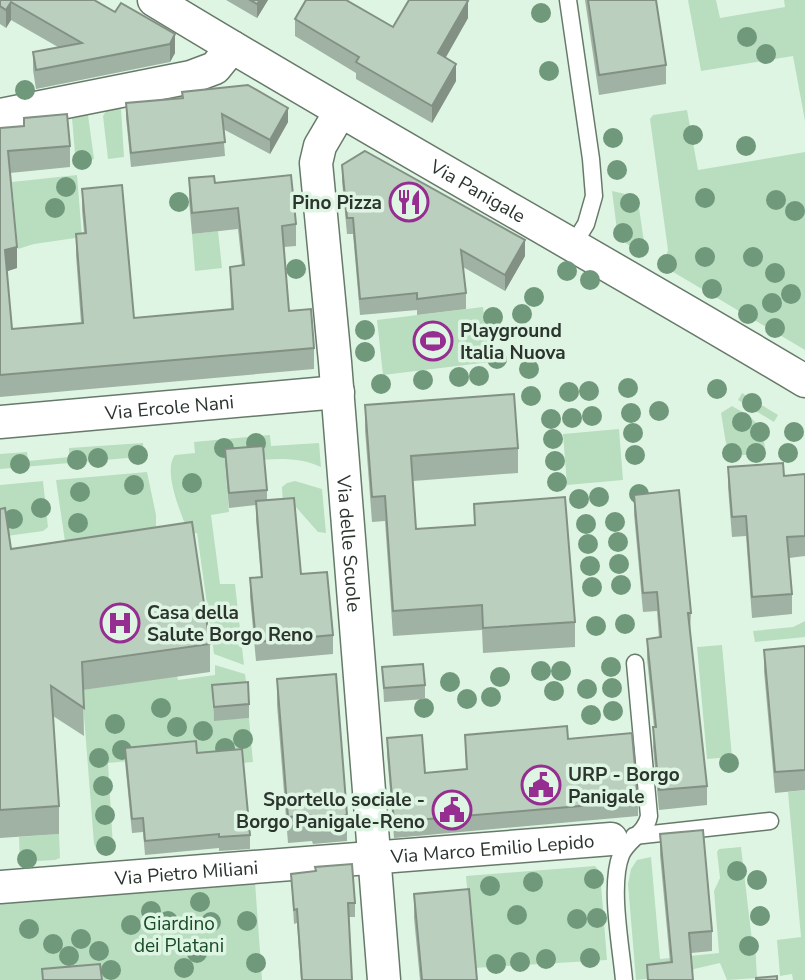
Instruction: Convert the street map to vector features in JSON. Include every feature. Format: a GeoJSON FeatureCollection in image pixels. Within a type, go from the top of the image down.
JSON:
{"type":"FeatureCollection","features":[{"type":"Feature","properties":{"kind":"street","name":"Via Panigale"},"geometry":{"type":"LineString","coordinates":[[154,0],[340,112],[805,381]]}},
{"type":"Feature","properties":{"kind":"street"},"geometry":{"type":"LineString","coordinates":[[0,115],[191,77],[215,68],[232,47]]}},
{"type":"Feature","properties":{"kind":"street","name":"Via delle Scuole"},"geometry":{"type":"LineString","coordinates":[[340,112],[320,146],[316,163],[338,392],[384,980]]}},
{"type":"Feature","properties":{"kind":"street","name":"Via Ercole Nani"},"geometry":{"type":"LineString","coordinates":[[0,422],[338,392]]}},
{"type":"Feature","properties":{"kind":"street","name":"Via Marco Emilio Lepido"},"geometry":{"type":"LineString","coordinates":[[374,857],[624,837]]}},
{"type":"Feature","properties":{"kind":"street","name":"Via Pietro Miliani"},"geometry":{"type":"LineString","coordinates":[[0,887],[374,857]]}},
{"type":"Feature","properties":{"kind":"lane"},"geometry":{"type":"LineString","coordinates":[[568,0],[594,197],[586,224],[573,245]]}},
{"type":"Feature","properties":{"kind":"lane"},"geometry":{"type":"LineString","coordinates":[[624,837],[645,826],[649,816],[635,663]]}},
{"type":"Feature","properties":{"kind":"lane"},"geometry":{"type":"LineString","coordinates":[[624,837],[770,821]]}},
{"type":"Feature","properties":{"kind":"lane"},"geometry":{"type":"LineString","coordinates":[[624,837],[616,875],[624,980]]}},
{"type":"Feature","properties":{"kind":"green space"},"geometry":{"type":"Polygon","coordinates":[[[688,0],[716,0],[720,18],[785,7],[784,0],[805,0],[805,121],[793,56],[701,71],[688,0]]]}},
{"type":"Feature","properties":{"kind":"green space"},"geometry":{"type":"Polygon","coordinates":[[[121,108],[124,157],[108,159],[103,116],[106,111],[121,108]]]}},
{"type":"Feature","properties":{"kind":"green space"},"geometry":{"type":"Polygon","coordinates":[[[687,110],[698,170],[805,152],[805,350],[663,266],[668,250],[650,119],[653,115],[687,110]]]}},
{"type":"Feature","properties":{"kind":"green space"},"geometry":{"type":"Polygon","coordinates":[[[88,115],[94,159],[76,165],[72,118],[88,115]]]}},
{"type":"Feature","properties":{"kind":"green space"},"geometry":{"type":"Polygon","coordinates":[[[77,175],[82,237],[18,249],[12,182],[77,175]]]}},
{"type":"Feature","properties":{"kind":"green space"},"geometry":{"type":"Polygon","coordinates":[[[612,191],[634,196],[638,201],[645,249],[642,254],[618,238],[612,191]]]}},
{"type":"Feature","properties":{"kind":"green space"},"geometry":{"type":"Polygon","coordinates":[[[218,231],[222,268],[195,271],[192,234],[218,231]]]}},
{"type":"Feature","properties":{"kind":"green space","name":"Playground Italia Nuova"},"geometry":{"type":"Polygon","coordinates":[[[483,307],[490,362],[383,375],[377,320],[483,307]]]}},
{"type":"Feature","properties":{"kind":"green space"},"geometry":{"type":"Polygon","coordinates":[[[742,393],[778,415],[774,422],[738,400],[742,393]]]}},
{"type":"Feature","properties":{"kind":"green space"},"geometry":{"type":"Polygon","coordinates":[[[732,406],[746,414],[760,428],[764,442],[763,454],[728,456],[721,413],[732,406]]]}},
{"type":"Feature","properties":{"kind":"green space"},"geometry":{"type":"Polygon","coordinates":[[[619,429],[623,480],[567,485],[563,434],[619,429]]]}},
{"type":"Feature","properties":{"kind":"green space"},"geometry":{"type":"Polygon","coordinates":[[[270,435],[271,446],[319,443],[321,467],[286,459],[225,464],[229,512],[211,515],[220,584],[235,584],[244,665],[214,654],[197,533],[189,534],[178,505],[172,482],[172,462],[175,455],[195,453],[194,442],[270,435]]]}},
{"type":"Feature","properties":{"kind":"green space"},"geometry":{"type":"Polygon","coordinates":[[[143,443],[144,455],[139,457],[0,469],[0,454],[27,452],[28,461],[69,457],[69,448],[143,443]]]}},
{"type":"Feature","properties":{"kind":"green space"},"geometry":{"type":"Polygon","coordinates":[[[147,472],[156,515],[156,532],[69,569],[56,480],[147,472]]]}},
{"type":"Feature","properties":{"kind":"green space"},"geometry":{"type":"Polygon","coordinates":[[[43,481],[48,527],[43,531],[0,537],[0,485],[43,481]]]}},
{"type":"Feature","properties":{"kind":"green space"},"geometry":{"type":"Polygon","coordinates":[[[295,481],[322,489],[326,533],[318,532],[295,506],[283,507],[282,487],[295,481]]]}},
{"type":"Feature","properties":{"kind":"green space"},"geometry":{"type":"Polygon","coordinates":[[[805,621],[805,637],[755,642],[753,631],[793,627],[805,621]]]}},
{"type":"Feature","properties":{"kind":"green space"},"geometry":{"type":"Polygon","coordinates":[[[722,645],[732,757],[707,759],[697,647],[722,645]]]}},
{"type":"Feature","properties":{"kind":"green space"},"geometry":{"type":"Polygon","coordinates":[[[215,665],[245,674],[248,696],[212,699],[214,720],[249,718],[253,762],[197,767],[195,755],[108,763],[113,848],[111,851],[97,850],[94,844],[82,690],[177,676],[178,680],[215,675],[215,665]]]}},
{"type":"Feature","properties":{"kind":"green space"},"geometry":{"type":"Polygon","coordinates":[[[805,790],[805,980],[793,980],[792,974],[780,976],[777,940],[801,937],[788,792],[805,790]]]}},
{"type":"Feature","properties":{"kind":"green space"},"geometry":{"type":"Polygon","coordinates":[[[59,834],[60,858],[20,862],[19,837],[59,834]]]}},
{"type":"Feature","properties":{"kind":"green space"},"geometry":{"type":"Polygon","coordinates":[[[741,847],[752,941],[755,942],[757,978],[727,980],[720,963],[694,969],[691,975],[636,980],[628,884],[631,869],[637,860],[651,857],[660,959],[719,953],[714,891],[720,878],[717,852],[719,849],[741,847]]]}},
{"type":"Feature","properties":{"kind":"green space"},"geometry":{"type":"Polygon","coordinates":[[[595,866],[600,872],[607,960],[474,968],[466,876],[595,866]]]}},
{"type":"Feature","properties":{"kind":"green space","name":"Giardino dei Platani"},"geometry":{"type":"Polygon","coordinates":[[[255,882],[262,980],[0,980],[0,904],[255,882]]]}},
{"type":"Feature","properties":{"kind":"building"},"geometry":{"type":"Polygon","coordinates":[[[0,0],[94,0],[115,12],[121,3],[175,34],[170,44],[36,70],[33,52],[82,43],[11,2],[6,10],[0,6],[0,0]]]}},
{"type":"Feature","properties":{"kind":"building"},"geometry":{"type":"Polygon","coordinates":[[[306,0],[346,0],[393,27],[409,0],[468,1],[438,53],[456,64],[432,106],[356,62],[359,57],[295,19],[306,0]]]}},
{"type":"Feature","properties":{"kind":"building"},"geometry":{"type":"Polygon","coordinates":[[[588,0],[656,0],[666,65],[599,75],[588,0]]]}},
{"type":"Feature","properties":{"kind":"building"},"geometry":{"type":"Polygon","coordinates":[[[248,85],[288,108],[270,140],[222,114],[225,142],[131,153],[126,103],[183,98],[182,92],[248,85]]]}},
{"type":"Feature","properties":{"kind":"building"},"geometry":{"type":"Polygon","coordinates":[[[67,114],[70,146],[8,151],[17,247],[5,250],[12,329],[83,323],[76,234],[86,233],[82,189],[122,185],[134,318],[233,309],[230,267],[244,265],[238,208],[192,213],[189,178],[214,176],[215,183],[291,175],[296,224],[282,226],[289,311],[311,309],[314,348],[0,375],[0,128],[24,126],[24,118],[67,114]]]}},
{"type":"Feature","properties":{"kind":"building"},"geometry":{"type":"Polygon","coordinates":[[[365,151],[525,240],[505,275],[461,250],[466,293],[417,299],[417,293],[360,299],[353,218],[347,218],[342,165],[365,151]]]}},
{"type":"Feature","properties":{"kind":"building"},"geometry":{"type":"Polygon","coordinates":[[[514,394],[518,448],[411,456],[416,529],[475,525],[474,504],[565,497],[575,622],[483,628],[482,605],[393,611],[385,496],[372,497],[365,405],[514,394]]]}},
{"type":"Feature","properties":{"kind":"building"},"geometry":{"type":"Polygon","coordinates":[[[263,446],[267,490],[229,493],[225,449],[263,446]]]}},
{"type":"Feature","properties":{"kind":"building"},"geometry":{"type":"Polygon","coordinates":[[[783,463],[784,476],[805,474],[805,536],[787,537],[792,594],[752,597],[746,516],[732,517],[728,467],[783,463]]]}},
{"type":"Feature","properties":{"kind":"building"},"geometry":{"type":"Polygon","coordinates":[[[679,490],[691,613],[688,613],[707,786],[659,790],[647,639],[661,637],[657,592],[643,593],[634,495],[679,490]]]}},
{"type":"Feature","properties":{"kind":"building"},"geometry":{"type":"Polygon","coordinates":[[[294,498],[301,574],[327,572],[333,635],[256,642],[250,578],[262,577],[256,501],[294,498]]]}},
{"type":"Feature","properties":{"kind":"building"},"geometry":{"type":"Polygon","coordinates":[[[5,508],[11,549],[192,522],[210,644],[82,662],[84,708],[51,686],[59,806],[0,810],[0,509],[5,508]]]}},
{"type":"Feature","properties":{"kind":"building"},"geometry":{"type":"Polygon","coordinates":[[[805,646],[805,770],[775,772],[764,650],[805,646]]]}},
{"type":"Feature","properties":{"kind":"building"},"geometry":{"type":"Polygon","coordinates":[[[423,664],[425,685],[384,688],[382,667],[423,664]]]}},
{"type":"Feature","properties":{"kind":"building"},"geometry":{"type":"Polygon","coordinates":[[[336,674],[347,815],[288,817],[277,679],[336,674]]]}},
{"type":"Feature","properties":{"kind":"building"},"geometry":{"type":"Polygon","coordinates":[[[248,682],[249,704],[214,707],[212,685],[248,682]]]}},
{"type":"Feature","properties":{"kind":"building"},"geometry":{"type":"Polygon","coordinates":[[[567,726],[568,739],[632,733],[638,801],[394,822],[387,738],[422,735],[425,773],[467,769],[465,735],[567,726]]]}},
{"type":"Feature","properties":{"kind":"building"},"geometry":{"type":"Polygon","coordinates":[[[196,741],[197,753],[242,749],[250,835],[219,837],[219,834],[145,841],[143,818],[132,819],[125,748],[196,741]]]}},
{"type":"Feature","properties":{"kind":"building"},"geometry":{"type":"Polygon","coordinates":[[[703,830],[712,931],[689,933],[693,980],[648,980],[647,965],[672,962],[660,834],[703,830]]]}},
{"type":"Feature","properties":{"kind":"building"},"geometry":{"type":"Polygon","coordinates":[[[352,864],[355,903],[348,903],[352,980],[302,980],[297,909],[294,910],[291,874],[316,871],[315,867],[352,864]]]}},
{"type":"Feature","properties":{"kind":"building"},"geometry":{"type":"Polygon","coordinates":[[[469,889],[477,980],[422,980],[414,894],[469,889]]]}},
{"type":"Feature","properties":{"kind":"building"},"geometry":{"type":"Polygon","coordinates":[[[100,964],[102,980],[43,980],[42,969],[100,964]]]}},
{"type":"Feature","properties":{"kind":"building"},"geometry":{"type":"Polygon","coordinates":[[[777,976],[777,980],[756,980],[756,978],[777,976]]]}},
{"type":"Feature","properties":{"kind":"place","name":"Pino Pizza"},"geometry":{"type":"Point","coordinates":[409,202]}},
{"type":"Feature","properties":{"kind":"place","name":"Playground Italia Nuova"},"geometry":{"type":"Point","coordinates":[433,341]}},
{"type":"Feature","properties":{"kind":"place","name":"Casa della Salute Borgo Reno"},"geometry":{"type":"Point","coordinates":[120,623]}},
{"type":"Feature","properties":{"kind":"place","name":"URP - Borgo Panigale"},"geometry":{"type":"Point","coordinates":[541,785]}},
{"type":"Feature","properties":{"kind":"place","name":"Sportello sociale - Borgo Panigale-Reno"},"geometry":{"type":"Point","coordinates":[452,810]}}]}
